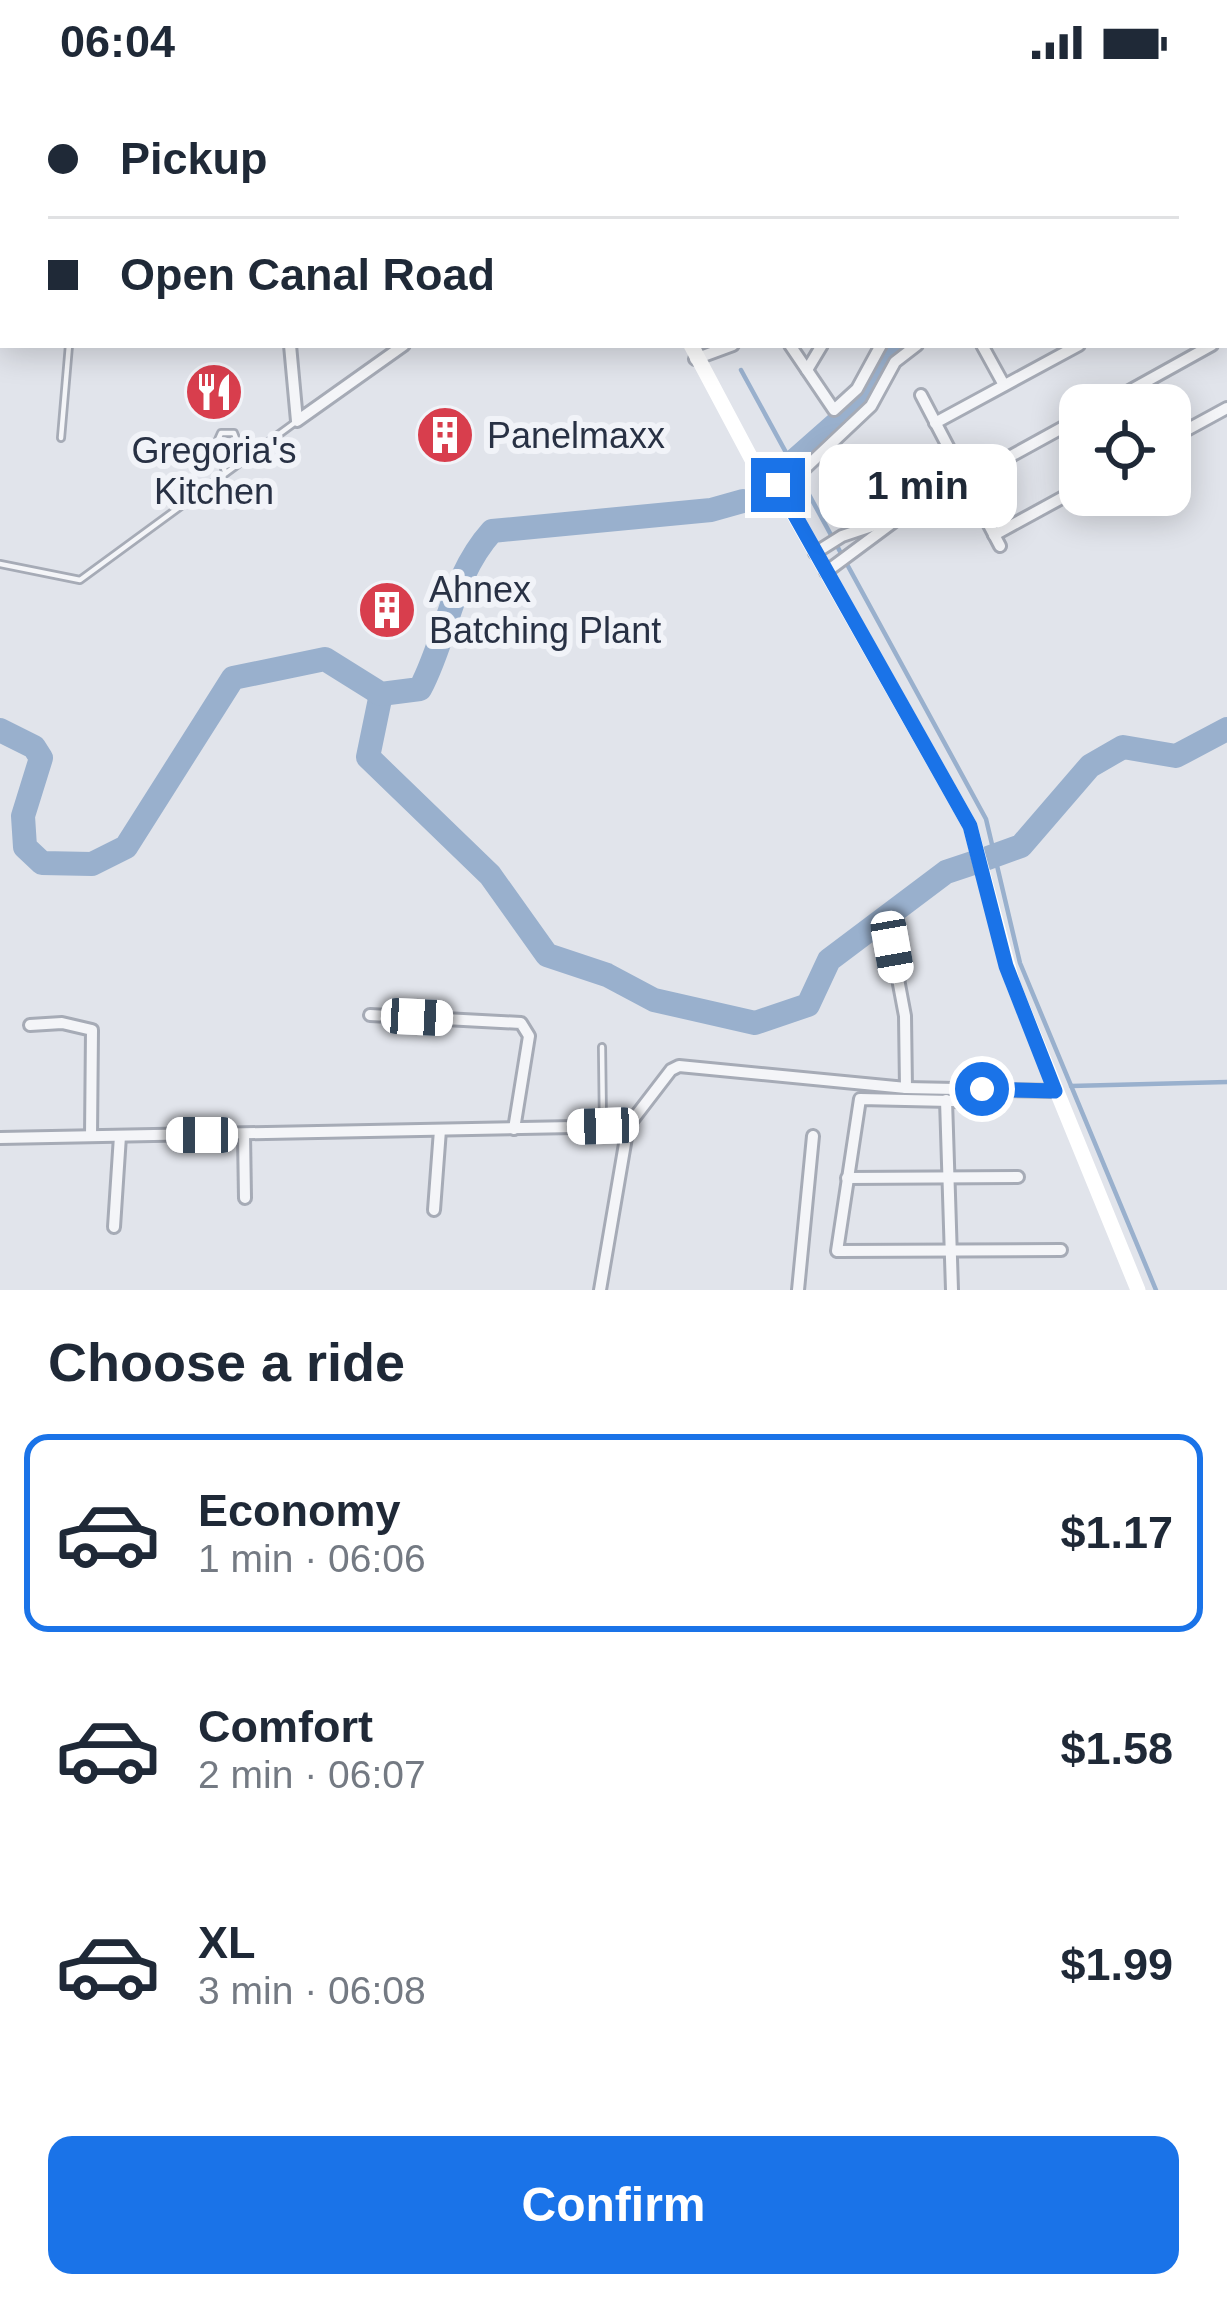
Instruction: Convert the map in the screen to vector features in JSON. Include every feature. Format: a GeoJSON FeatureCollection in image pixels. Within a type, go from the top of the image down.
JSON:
{"type":"FeatureCollection","features":[{"type":"Feature","properties":{"kind":"main road"},"geometry":{"type":"LineString","coordinates":[[693,352],[759,473],[781,491],[822,548],[970,826],[1006,966],[1138,1290]]}},
{"type":"Feature","properties":{"kind":"street"},"geometry":{"type":"LineString","coordinates":[[290,348],[297,422]]}},
{"type":"Feature","properties":{"kind":"street"},"geometry":{"type":"LineString","coordinates":[[297,422],[400,348]]}},
{"type":"Feature","properties":{"kind":"street"},"geometry":{"type":"LineString","coordinates":[[792,348],[834,410],[857,389],[879,348]]}},
{"type":"Feature","properties":{"kind":"street"},"geometry":{"type":"LineString","coordinates":[[807,370],[820,348]]}},
{"type":"Feature","properties":{"kind":"street"},"geometry":{"type":"LineString","coordinates":[[781,491],[871,406],[895,362],[913,348]]}},
{"type":"Feature","properties":{"kind":"street"},"geometry":{"type":"LineString","coordinates":[[984,348],[1004,385]]}},
{"type":"Feature","properties":{"kind":"street"},"geometry":{"type":"LineString","coordinates":[[1142,384],[1207,348]]}},
{"type":"Feature","properties":{"kind":"street"},"geometry":{"type":"LineString","coordinates":[[935,423],[1056,350]]}},
{"type":"Feature","properties":{"kind":"street"},"geometry":{"type":"LineString","coordinates":[[921,395],[997,540],[1059,501]]}},
{"type":"Feature","properties":{"kind":"street"},"geometry":{"type":"LineString","coordinates":[[1191,428],[1227,408]]}},
{"type":"Feature","properties":{"kind":"street"},"geometry":{"type":"LineString","coordinates":[[833,567],[900,517],[1059,430]]}},
{"type":"Feature","properties":{"kind":"street"},"geometry":{"type":"LineString","coordinates":[[822,548],[862,528],[900,517]]}},
{"type":"Feature","properties":{"kind":"street"},"geometry":{"type":"LineString","coordinates":[[892,947],[905,1016],[906,1088]]}},
{"type":"Feature","properties":{"kind":"street"},"geometry":{"type":"LineString","coordinates":[[370,1015],[521,1023],[529,1036],[514,1129]]}},
{"type":"Feature","properties":{"kind":"street"},"geometry":{"type":"LineString","coordinates":[[30,1025],[62,1023],[92,1030],[91,1136]]}},
{"type":"Feature","properties":{"kind":"street"},"geometry":{"type":"LineString","coordinates":[[599,1290],[628,1126],[662,1078],[679,1066],[906,1088],[1055,1091]]}},
{"type":"Feature","properties":{"kind":"street"},"geometry":{"type":"LineString","coordinates":[[996,1102],[860,1099],[837,1251],[1061,1250]]}},
{"type":"Feature","properties":{"kind":"street"},"geometry":{"type":"LineString","coordinates":[[946,1100],[952,1290]]}},
{"type":"Feature","properties":{"kind":"street"},"geometry":{"type":"LineString","coordinates":[[0,1138],[628,1126]]}},
{"type":"Feature","properties":{"kind":"street"},"geometry":{"type":"LineString","coordinates":[[434,1210],[440,1130]]}},
{"type":"Feature","properties":{"kind":"street"},"geometry":{"type":"LineString","coordinates":[[244,1134],[244,1198]]}},
{"type":"Feature","properties":{"kind":"street"},"geometry":{"type":"LineString","coordinates":[[114,1227],[120,1136]]}},
{"type":"Feature","properties":{"kind":"street"},"geometry":{"type":"LineString","coordinates":[[798,1290],[813,1136]]}},
{"type":"Feature","properties":{"kind":"street"},"geometry":{"type":"LineString","coordinates":[[847,1178],[1018,1177]]}},
{"type":"Feature","properties":{"kind":"lane"},"geometry":{"type":"LineString","coordinates":[[61,438],[69,348]]}},
{"type":"Feature","properties":{"kind":"lane"},"geometry":{"type":"LineString","coordinates":[[0,564],[80,580],[297,422]]}},
{"type":"Feature","properties":{"kind":"lane"},"geometry":{"type":"LineString","coordinates":[[225,472],[217,442],[221,433],[234,433],[244,458]]}},
{"type":"Feature","properties":{"kind":"lane"},"geometry":{"type":"LineString","coordinates":[[862,528],[870,541]]}},
{"type":"Feature","properties":{"kind":"lane"},"geometry":{"type":"LineString","coordinates":[[602,1047],[603,1126]]}},
{"type":"Feature","properties":{"kind":"waterway"},"geometry":{"type":"LineString","coordinates":[[785,469],[861,402],[893,348]]}},
{"type":"Feature","properties":{"kind":"waterway"},"geometry":{"type":"LineString","coordinates":[[741,370],[986,819],[1020,963],[1156,1290]]}},
{"type":"Feature","properties":{"kind":"waterway"},"geometry":{"type":"LineString","coordinates":[[0,730],[34,747],[41,758],[23,816],[25,847],[42,863],[92,864],[126,847],[233,678],[325,659],[381,694],[420,689],[458,587],[492,531],[711,510],[743,501]]}},
{"type":"Feature","properties":{"kind":"waterway"},"geometry":{"type":"LineString","coordinates":[[381,694],[368,757],[490,875],[547,955],[607,975],[654,1000],[755,1023],[808,1005],[829,960],[946,872],[973,863]]}},
{"type":"Feature","properties":{"kind":"waterway"},"geometry":{"type":"LineString","coordinates":[[985,859],[1021,846],[1090,766],[1123,747],[1176,756],[1227,729]]}},
{"type":"Feature","properties":{"kind":"waterway"},"geometry":{"type":"LineString","coordinates":[[1071,1086],[1227,1082]]}},
{"type":"Feature","properties":{"kind":"place","name":"Gregoria's Kitchen"},"geometry":{"type":"Point","coordinates":[214,392]}},
{"type":"Feature","properties":{"kind":"place","name":"Panelmaxx"},"geometry":{"type":"Point","coordinates":[445,435]}},
{"type":"Feature","properties":{"kind":"place","name":"Ahnex Batching Plant"},"geometry":{"type":"Point","coordinates":[387,610]}},
{"type":"Feature","properties":{"kind":"route"},"geometry":{"type":"LineString","coordinates":[[778,485],[970,826],[1006,966],[1055,1091],[982,1089]]}}]}
